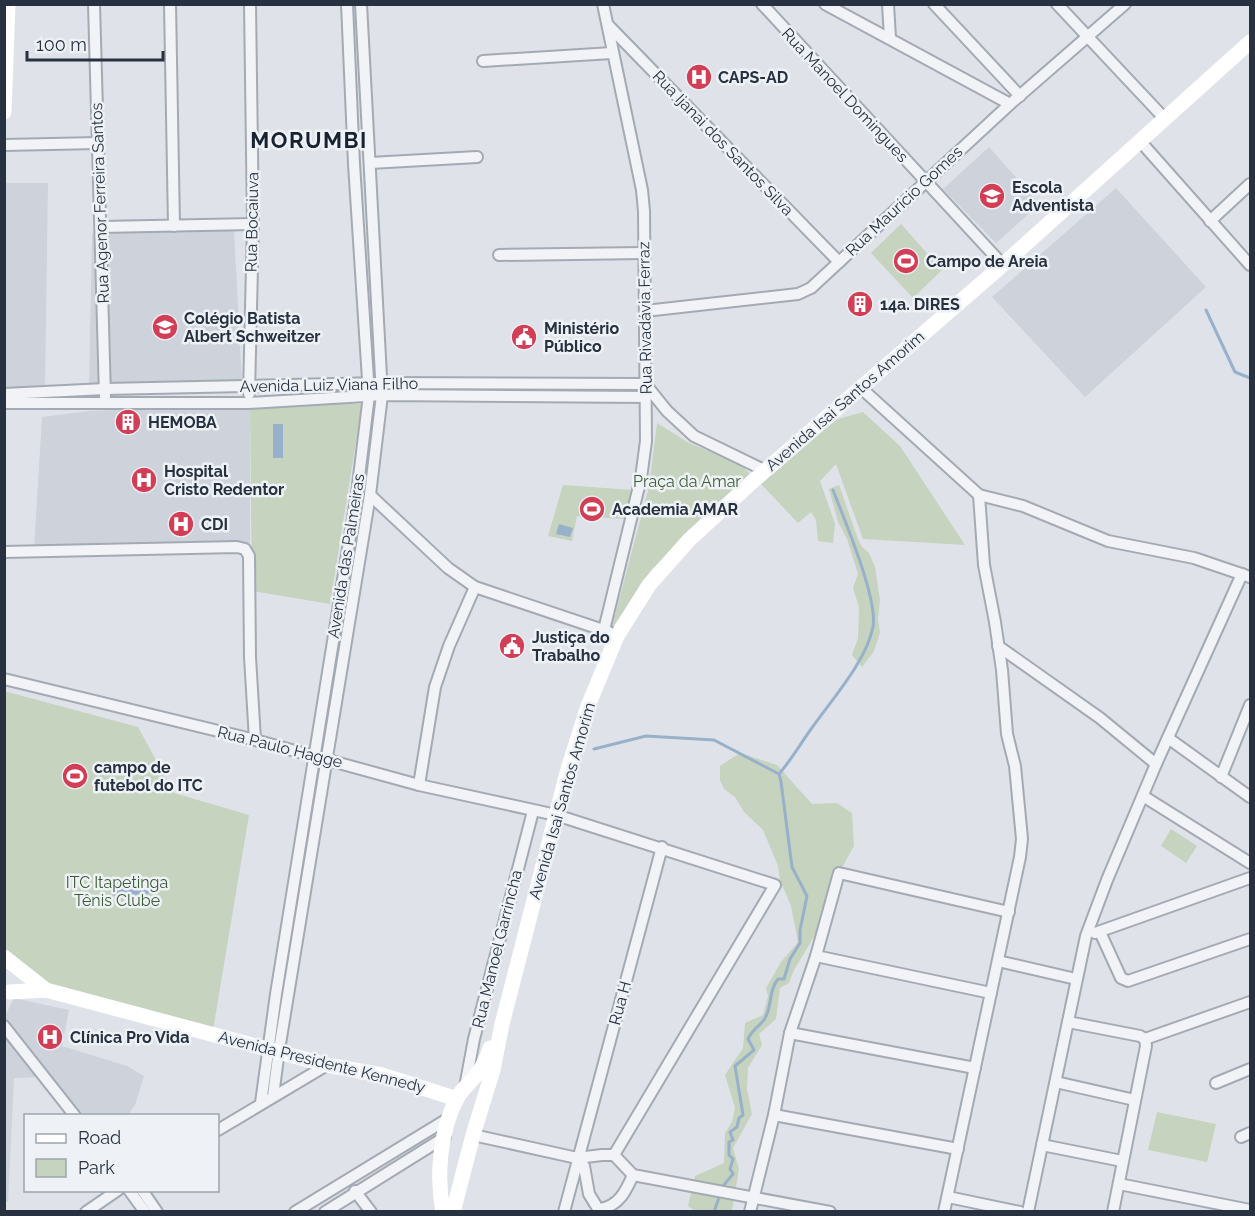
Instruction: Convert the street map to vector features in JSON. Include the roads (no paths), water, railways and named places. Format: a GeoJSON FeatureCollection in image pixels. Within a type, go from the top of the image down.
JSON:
{"type":"FeatureCollection","features":[{"type":"Feature","properties":{"kind":"main road"},"geometry":{"type":"LineString","coordinates":[[4,112],[8,4]]}},
{"type":"Feature","properties":{"kind":"main road","name":"Avenida Isai Santos Amorim"},"geometry":{"type":"LineString","coordinates":[[453,1212],[485,1099],[556,815],[610,633],[666,565],[690,540],[1003,265],[1251,42]]}},
{"type":"Feature","properties":{"kind":"main road"},"geometry":{"type":"LineString","coordinates":[[4,958],[10,973],[7,995]]}},
{"type":"Feature","properties":{"kind":"main road","name":"Avenida Presidente Kennedy"},"geometry":{"type":"LineString","coordinates":[[4,958],[46,990]]}},
{"type":"Feature","properties":{"kind":"main road","name":"Avenida Presidente Kennedy"},"geometry":{"type":"LineString","coordinates":[[7,995],[46,990],[327,1065],[485,1099]]}},
{"type":"Feature","properties":{"kind":"main road"},"geometry":{"type":"LineString","coordinates":[[443,1212],[439,1177],[449,1118],[461,1092],[479,1072],[502,1024]]}},
{"type":"Feature","properties":{"kind":"street","name":"Rua Agenor Ferreira Santos"},"geometry":{"type":"LineString","coordinates":[[94,4],[105,402]]}},
{"type":"Feature","properties":{"kind":"street"},"geometry":{"type":"LineString","coordinates":[[170,4],[174,226]]}},
{"type":"Feature","properties":{"kind":"street","name":"Rua Bocaiuva"},"geometry":{"type":"LineString","coordinates":[[249,403],[254,224],[250,4]]}},
{"type":"Feature","properties":{"kind":"street","name":"Avenida das Palmeiras"},"geometry":{"type":"LineString","coordinates":[[273,1096],[274,1049],[315,756],[357,492],[369,390],[354,164],[347,4]]}},
{"type":"Feature","properties":{"kind":"street","name":"Avenida das Palmeiras"},"geometry":{"type":"LineString","coordinates":[[261,1103],[274,1049],[328,759],[370,495],[382,395],[360,4]]}},
{"type":"Feature","properties":{"kind":"street","name":"Rua Rivadávia Ferraz"},"geometry":{"type":"LineString","coordinates":[[603,4],[642,190],[647,391],[641,478],[610,633]]}},
{"type":"Feature","properties":{"kind":"street","name":"Rua Manoel Domingues"},"geometry":{"type":"LineString","coordinates":[[762,4],[1003,265]]}},
{"type":"Feature","properties":{"kind":"street"},"geometry":{"type":"LineString","coordinates":[[825,4],[1010,104]]}},
{"type":"Feature","properties":{"kind":"street"},"geometry":{"type":"LineString","coordinates":[[888,4],[890,38]]}},
{"type":"Feature","properties":{"kind":"street"},"geometry":{"type":"LineString","coordinates":[[934,4],[1020,96]]}},
{"type":"Feature","properties":{"kind":"street"},"geometry":{"type":"LineString","coordinates":[[1057,4],[1165,119]]}},
{"type":"Feature","properties":{"kind":"street","name":"Rua Maurício Gomes"},"geometry":{"type":"LineString","coordinates":[[645,311],[798,294],[811,288],[925,180],[1125,4]]}},
{"type":"Feature","properties":{"kind":"street","name":"Rua Ijanai dos Santos Silva"},"geometry":{"type":"LineString","coordinates":[[607,25],[839,262]]}},
{"type":"Feature","properties":{"kind":"street"},"geometry":{"type":"LineString","coordinates":[[483,61],[612,53]]}},
{"type":"Feature","properties":{"kind":"street"},"geometry":{"type":"LineString","coordinates":[[1140,141],[1251,266]]}},
{"type":"Feature","properties":{"kind":"street"},"geometry":{"type":"LineString","coordinates":[[4,144],[98,143]]}},
{"type":"Feature","properties":{"kind":"street"},"geometry":{"type":"LineString","coordinates":[[370,163],[477,157]]}},
{"type":"Feature","properties":{"kind":"street"},"geometry":{"type":"LineString","coordinates":[[1210,221],[1251,184]]}},
{"type":"Feature","properties":{"kind":"street"},"geometry":{"type":"LineString","coordinates":[[101,227],[254,224]]}},
{"type":"Feature","properties":{"kind":"street"},"geometry":{"type":"LineString","coordinates":[[499,255],[643,253]]}},
{"type":"Feature","properties":{"kind":"street"},"geometry":{"type":"LineString","coordinates":[[363,297],[377,296]]}},
{"type":"Feature","properties":{"kind":"street","name":"Avenida Luiz Viana Filho"},"geometry":{"type":"LineString","coordinates":[[4,403],[249,403],[369,390],[382,383],[647,391]]}},
{"type":"Feature","properties":{"kind":"street","name":"Avenida Luiz Viana Filho"},"geometry":{"type":"LineString","coordinates":[[4,394],[249,387],[369,390],[382,395],[647,391]]}},
{"type":"Feature","properties":{"kind":"street"},"geometry":{"type":"LineString","coordinates":[[861,388],[979,495],[1023,507],[1108,541],[1194,558],[1246,576],[1168,738],[1107,880],[1086,936],[1028,1212]]}},
{"type":"Feature","properties":{"kind":"street"},"geometry":{"type":"LineString","coordinates":[[647,391],[685,430],[766,471]]}},
{"type":"Feature","properties":{"kind":"street"},"geometry":{"type":"LineString","coordinates":[[370,495],[426,548],[475,587],[610,633]]}},
{"type":"Feature","properties":{"kind":"street"},"geometry":{"type":"LineString","coordinates":[[944,1212],[1009,912],[1022,839],[1015,766],[1007,734],[996,622],[984,565],[979,495]]}},
{"type":"Feature","properties":{"kind":"street"},"geometry":{"type":"LineString","coordinates":[[4,552],[225,547],[245,549],[249,556],[250,657],[255,740]]}},
{"type":"Feature","properties":{"kind":"street"},"geometry":{"type":"LineString","coordinates":[[419,785],[438,677],[448,646],[475,587]]}},
{"type":"Feature","properties":{"kind":"street"},"geometry":{"type":"LineString","coordinates":[[998,646],[1100,718],[1156,765]]}},
{"type":"Feature","properties":{"kind":"street","name":"Rua Paulo Hagge"},"geometry":{"type":"LineString","coordinates":[[4,679],[255,740],[419,785],[556,815]]}},
{"type":"Feature","properties":{"kind":"street"},"geometry":{"type":"LineString","coordinates":[[1221,777],[1251,705]]}},
{"type":"Feature","properties":{"kind":"street"},"geometry":{"type":"LineString","coordinates":[[1168,738],[1251,796]]}},
{"type":"Feature","properties":{"kind":"street"},"geometry":{"type":"LineString","coordinates":[[1143,796],[1251,863]]}},
{"type":"Feature","properties":{"kind":"street","name":"Rua Manoel Garrincha"},"geometry":{"type":"LineString","coordinates":[[461,1092],[533,811]]}},
{"type":"Feature","properties":{"kind":"street"},"geometry":{"type":"LineString","coordinates":[[556,815],[775,885],[614,1155]]}},
{"type":"Feature","properties":{"kind":"street","name":"Rua H"},"geometry":{"type":"LineString","coordinates":[[564,1212],[662,847]]}},
{"type":"Feature","properties":{"kind":"street"},"geometry":{"type":"LineString","coordinates":[[750,1212],[774,1115],[790,1033],[816,956],[839,873],[1009,912]]}},
{"type":"Feature","properties":{"kind":"street"},"geometry":{"type":"LineString","coordinates":[[1086,936],[1251,878]]}},
{"type":"Feature","properties":{"kind":"street"},"geometry":{"type":"LineString","coordinates":[[1100,932],[1121,978],[1128,981],[1251,939]]}},
{"type":"Feature","properties":{"kind":"street"},"geometry":{"type":"LineString","coordinates":[[816,956],[991,993]]}},
{"type":"Feature","properties":{"kind":"street"},"geometry":{"type":"LineString","coordinates":[[998,961],[1076,979]]}},
{"type":"Feature","properties":{"kind":"street"},"geometry":{"type":"LineString","coordinates":[[1068,1022],[1140,1036],[1145,1039],[1251,1002]]}},
{"type":"Feature","properties":{"kind":"street"},"geometry":{"type":"LineString","coordinates":[[5,1029],[73,1114]]}},
{"type":"Feature","properties":{"kind":"street"},"geometry":{"type":"LineString","coordinates":[[790,1033],[975,1068]]}},
{"type":"Feature","properties":{"kind":"street"},"geometry":{"type":"LineString","coordinates":[[1113,1212],[1146,1046],[1145,1039]]}},
{"type":"Feature","properties":{"kind":"street"},"geometry":{"type":"LineString","coordinates":[[219,1129],[327,1065]]}},
{"type":"Feature","properties":{"kind":"street"},"geometry":{"type":"LineString","coordinates":[[1216,1083],[1251,1069]]}},
{"type":"Feature","properties":{"kind":"street"},"geometry":{"type":"LineString","coordinates":[[1056,1082],[1135,1100]]}},
{"type":"Feature","properties":{"kind":"street"},"geometry":{"type":"LineString","coordinates":[[774,1115],[958,1149]]}},
{"type":"Feature","properties":{"kind":"street"},"geometry":{"type":"LineString","coordinates":[[295,1212],[449,1118]]}},
{"type":"Feature","properties":{"kind":"street"},"geometry":{"type":"LineString","coordinates":[[473,1135],[577,1158],[614,1155],[633,1175],[830,1212]]}},
{"type":"Feature","properties":{"kind":"street"},"geometry":{"type":"LineString","coordinates":[[325,1212],[355,1191],[445,1137]]}},
{"type":"Feature","properties":{"kind":"street"},"geometry":{"type":"LineString","coordinates":[[1042,1145],[1122,1161]]}},
{"type":"Feature","properties":{"kind":"street"},"geometry":{"type":"LineString","coordinates":[[577,1158],[584,1166],[589,1194],[600,1210],[608,1208],[618,1200],[627,1189],[633,1175]]}},
{"type":"Feature","properties":{"kind":"street"},"geometry":{"type":"LineString","coordinates":[[1119,1184],[1251,1210]]}},
{"type":"Feature","properties":{"kind":"street"},"geometry":{"type":"LineString","coordinates":[[355,1191],[371,1212]]}},
{"type":"Feature","properties":{"kind":"street"},"geometry":{"type":"LineString","coordinates":[[86,1212],[116,1192]]}},
{"type":"Feature","properties":{"kind":"street"},"geometry":{"type":"LineString","coordinates":[[130,1192],[145,1212]]}},
{"type":"Feature","properties":{"kind":"street"},"geometry":{"type":"LineString","coordinates":[[143,1192],[157,1212]]}},
{"type":"Feature","properties":{"kind":"street"},"geometry":{"type":"LineString","coordinates":[[948,1197],[1020,1212]]}},
{"type":"Feature","properties":{"kind":"water"},"geometry":{"type":"Polygon","coordinates":[[[273,424],[283,424],[283,458],[273,458],[273,424]]]}},
{"type":"Feature","properties":{"kind":"water"},"geometry":{"type":"Polygon","coordinates":[[[559,524],[573,528],[570,537],[556,534],[559,524]]]}},
{"type":"Feature","properties":{"kind":"water"},"geometry":{"type":"Polygon","coordinates":[[[116,878],[150,886],[146,903],[112,895],[116,878]]]}},
{"type":"Feature","properties":{"kind":"waterway"},"geometry":{"type":"LineString","coordinates":[[1206,310],[1235,372],[1250,378]]}},
{"type":"Feature","properties":{"kind":"waterway"},"geometry":{"type":"LineString","coordinates":[[779,774],[857,666],[873,627],[873,614],[865,579],[833,490]]}},
{"type":"Feature","properties":{"kind":"waterway"},"geometry":{"type":"LineString","coordinates":[[594,749],[646,736],[714,740],[779,774],[792,867],[807,896],[800,930],[800,943],[790,959],[784,979],[778,979],[775,983],[765,1019],[748,1039],[754,1050],[735,1066],[743,1115],[739,1118],[737,1127],[730,1132],[733,1140],[729,1142],[729,1155],[733,1159],[730,1169],[733,1174],[723,1186],[714,1212]]}},
{"type":"Feature","properties":{"kind":"place","name":"CAPS-AD"},"geometry":{"type":"Point","coordinates":[699,77]}},
{"type":"Feature","properties":{"kind":"place","name":"Escola Adventista"},"geometry":{"type":"Point","coordinates":[992,196]}},
{"type":"Feature","properties":{"kind":"place","name":"Campo de Areia"},"geometry":{"type":"Point","coordinates":[906,261]}},
{"type":"Feature","properties":{"kind":"place","name":"14a. DIRES"},"geometry":{"type":"Point","coordinates":[860,304]}},
{"type":"Feature","properties":{"kind":"place","name":"Colégio Batista Albert Schweitzer"},"geometry":{"type":"Point","coordinates":[165,327]}},
{"type":"Feature","properties":{"kind":"place","name":"Ministério Público"},"geometry":{"type":"Point","coordinates":[524,337]}},
{"type":"Feature","properties":{"kind":"place","name":"HEMOBA"},"geometry":{"type":"Point","coordinates":[128,422]}},
{"type":"Feature","properties":{"kind":"place","name":"Hospital Cristo Redentor"},"geometry":{"type":"Point","coordinates":[144,480]}},
{"type":"Feature","properties":{"kind":"place","name":"Academia AMAR"},"geometry":{"type":"Point","coordinates":[592,509]}},
{"type":"Feature","properties":{"kind":"place","name":"CDI"},"geometry":{"type":"Point","coordinates":[181,524]}},
{"type":"Feature","properties":{"kind":"place","name":"Justiça do Trabalho"},"geometry":{"type":"Point","coordinates":[512,646]}},
{"type":"Feature","properties":{"kind":"place","name":"campo de futebol do ITC"},"geometry":{"type":"Point","coordinates":[75,776]}},
{"type":"Feature","properties":{"kind":"place","name":"Clínica Pro Vida"},"geometry":{"type":"Point","coordinates":[50,1037]}},
{"type":"Feature","properties":{"kind":"district","name":"MORUMBI"},"geometry":{"type":"Point","coordinates":[309,140]}},
{"type":"Feature","properties":{"kind":"park label","name":"Praça da Amar"},"geometry":{"type":"Point","coordinates":[687,481]}},
{"type":"Feature","properties":{"kind":"park label","name":"ITC Itapetinga Tênis Clube"},"geometry":{"type":"Point","coordinates":[117,891]}}]}
